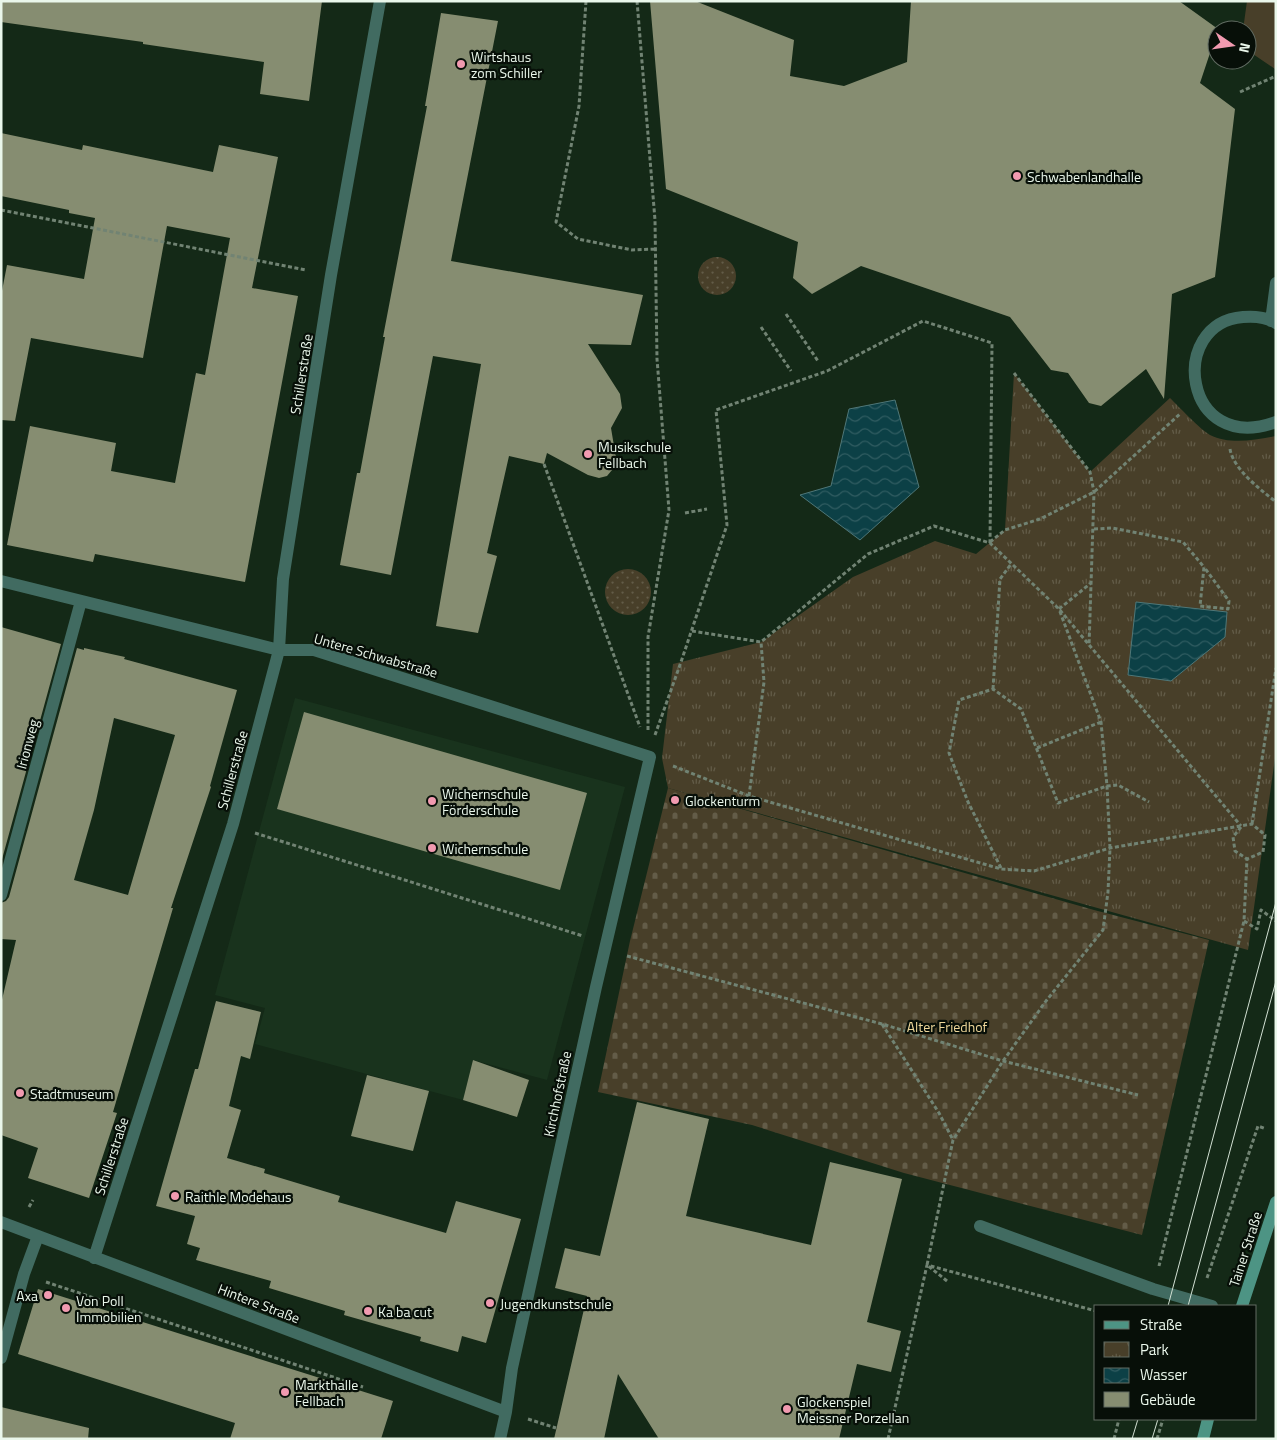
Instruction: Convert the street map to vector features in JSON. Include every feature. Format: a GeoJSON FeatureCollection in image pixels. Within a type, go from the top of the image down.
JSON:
{"type":"FeatureCollection","features":[{"type":"Feature","properties":{"kind":"street","name":"Schillerstraße"},"geometry":{"type":"LineString","coordinates":[[94,1258],[233,824],[279,650],[283,580],[332,276],[380,1]]}},
{"type":"Feature","properties":{"kind":"street"},"geometry":{"type":"LineString","coordinates":[[1276,283],[1274,322],[1255,316],[1237,318],[1221,324],[1207,335],[1198,350],[1194,367],[1195,385],[1201,401],[1212,414],[1227,424],[1244,428],[1260,427],[1276,422]]}},
{"type":"Feature","properties":{"kind":"street","name":"Untere Schwabstraße"},"geometry":{"type":"LineString","coordinates":[[1,581],[279,650],[314,650],[649,754]]}},
{"type":"Feature","properties":{"kind":"street","name":"Irionweg"},"geometry":{"type":"LineString","coordinates":[[1,894],[81,601]]}},
{"type":"Feature","properties":{"kind":"street","name":"Kirchhofstraße"},"geometry":{"type":"LineString","coordinates":[[500,1439],[512,1368],[649,754]]}},
{"type":"Feature","properties":{"kind":"street","name":"Tainer Straße"},"geometry":{"type":"LineString","coordinates":[[1242,1305],[1276,1202]]}},
{"type":"Feature","properties":{"kind":"street","name":"Hintere Straße"},"geometry":{"type":"LineString","coordinates":[[1,1222],[506,1412]]}},
{"type":"Feature","properties":{"kind":"street"},"geometry":{"type":"LineString","coordinates":[[980,1226],[1153,1289],[1209,1305]]}},
{"type":"Feature","properties":{"kind":"street"},"geometry":{"type":"LineString","coordinates":[[1,1358],[24,1274],[38,1236]]}},
{"type":"Feature","properties":{"kind":"street"},"geometry":{"type":"LineString","coordinates":[[1203,1439],[1208,1420]]}},
{"type":"Feature","properties":{"kind":"path"},"geometry":{"type":"LineString","coordinates":[[586,1],[579,106],[556,222],[578,239],[632,250],[656,249]]}},
{"type":"Feature","properties":{"kind":"path"},"geometry":{"type":"LineString","coordinates":[[637,1],[655,210],[657,359],[669,510],[648,637],[649,754]]}},
{"type":"Feature","properties":{"kind":"path"},"geometry":{"type":"LineString","coordinates":[[1240,92],[1276,76]]}},
{"type":"Feature","properties":{"kind":"path"},"geometry":{"type":"LineString","coordinates":[[1,210],[332,276]]}},
{"type":"Feature","properties":{"kind":"path"},"geometry":{"type":"LineString","coordinates":[[786,314],[818,362]]}},
{"type":"Feature","properties":{"kind":"path"},"geometry":{"type":"LineString","coordinates":[[649,754],[727,525],[716,410],[827,371],[923,321],[992,343],[990,543]]}},
{"type":"Feature","properties":{"kind":"path"},"geometry":{"type":"LineString","coordinates":[[760,327],[791,370]]}},
{"type":"Feature","properties":{"kind":"path"},"geometry":{"type":"LineString","coordinates":[[1014,373],[1090,472],[1094,492],[1094,528],[1089,646]]}},
{"type":"Feature","properties":{"kind":"path"},"geometry":{"type":"LineString","coordinates":[[990,543],[1005,530],[1040,519],[1094,492],[1176,416],[1201,401]]}},
{"type":"Feature","properties":{"kind":"path"},"geometry":{"type":"LineString","coordinates":[[1227,424],[1231,456],[1253,484],[1276,502]]}},
{"type":"Feature","properties":{"kind":"path"},"geometry":{"type":"LineString","coordinates":[[544,464],[649,754],[749,796],[1001,868],[1034,871],[1110,848],[1252,824]]}},
{"type":"Feature","properties":{"kind":"path"},"geometry":{"type":"LineString","coordinates":[[685,513],[707,508]]}},
{"type":"Feature","properties":{"kind":"path"},"geometry":{"type":"LineString","coordinates":[[692,631],[761,642],[868,554],[934,526],[990,543],[1059,610],[1242,826]]}},
{"type":"Feature","properties":{"kind":"path"},"geometry":{"type":"LineString","coordinates":[[1094,528],[1112,528],[1183,542],[1204,567],[1229,601],[1228,609],[1200,606],[1204,567]]}},
{"type":"Feature","properties":{"kind":"path"},"geometry":{"type":"LineString","coordinates":[[993,689],[1000,579],[1011,564]]}},
{"type":"Feature","properties":{"kind":"path"},"geometry":{"type":"LineString","coordinates":[[1059,610],[1091,583]]}},
{"type":"Feature","properties":{"kind":"path"},"geometry":{"type":"LineString","coordinates":[[888,1439],[954,1140],[1003,1061],[1046,1001],[1103,930],[1108,892],[1110,848],[1101,722],[1059,610]]}},
{"type":"Feature","properties":{"kind":"path"},"geometry":{"type":"LineString","coordinates":[[749,796],[764,682],[761,642]]}},
{"type":"Feature","properties":{"kind":"path"},"geometry":{"type":"LineString","coordinates":[[1252,824],[1276,668]]}},
{"type":"Feature","properties":{"kind":"path"},"geometry":{"type":"LineString","coordinates":[[993,689],[1021,710],[1058,803],[1107,786],[1118,785],[1150,802]]}},
{"type":"Feature","properties":{"kind":"path"},"geometry":{"type":"LineString","coordinates":[[993,689],[959,700],[949,753],[968,802],[1001,868]]}},
{"type":"Feature","properties":{"kind":"path"},"geometry":{"type":"LineString","coordinates":[[1037,748],[1101,722]]}},
{"type":"Feature","properties":{"kind":"path"},"geometry":{"type":"LineString","coordinates":[[233,824],[233,826],[606,944],[627,956],[882,1024],[1003,1061],[1138,1095]]}},
{"type":"Feature","properties":{"kind":"path"},"geometry":{"type":"LineString","coordinates":[[1247,859],[1262,852],[1265,835],[1252,824]]}},
{"type":"Feature","properties":{"kind":"path"},"geometry":{"type":"LineString","coordinates":[[1242,826],[1233,837],[1235,851],[1247,859]]}},
{"type":"Feature","properties":{"kind":"path"},"geometry":{"type":"LineString","coordinates":[[1153,1289],[1244,921],[1247,859]]}},
{"type":"Feature","properties":{"kind":"path"},"geometry":{"type":"LineString","coordinates":[[1244,921],[1257,929],[1261,910],[1276,921]]}},
{"type":"Feature","properties":{"kind":"path"},"geometry":{"type":"LineString","coordinates":[[882,1024],[954,1140]]}},
{"type":"Feature","properties":{"kind":"path"},"geometry":{"type":"LineString","coordinates":[[1199,1302],[1258,1126],[1266,1129]]}},
{"type":"Feature","properties":{"kind":"path"},"geometry":{"type":"LineString","coordinates":[[927,1265],[947,1282]]}},
{"type":"Feature","properties":{"kind":"path"},"geometry":{"type":"LineString","coordinates":[[927,1265],[1094,1310]]}},
{"type":"Feature","properties":{"kind":"path"},"geometry":{"type":"LineString","coordinates":[[24,1274],[365,1388]]}},
{"type":"Feature","properties":{"kind":"path"},"geometry":{"type":"LineString","coordinates":[[1114,1439],[1119,1420]]}},
{"type":"Feature","properties":{"kind":"path"},"geometry":{"type":"LineString","coordinates":[[1158,1439],[1163,1420]]}},
{"type":"Feature","properties":{"kind":"shaded area","name":"Wichernschule"},"geometry":{"type":"Polygon","coordinates":[[[295,698],[625,787],[547,1080],[473,1060],[463,1100],[255,1044],[265,1008],[215,995],[295,698]]]}},
{"type":"Feature","properties":{"kind":"green space"},"geometry":{"type":"Polygon","coordinates":[[[1247,1],[1276,1],[1275,69],[1257,57],[1257,20],[1244,20],[1247,1]]]}},
{"type":"Feature","properties":{"kind":"green space"},"geometry":{"type":"Polygon","coordinates":[[[717,257],[731,262],[736,276],[731,290],[717,295],[703,290],[698,276],[703,262],[717,257]]]}},
{"type":"Feature","properties":{"kind":"green space"},"geometry":{"type":"Polygon","coordinates":[[[1014,373],[1090,472],[1170,398],[1201,428],[1218,438],[1243,441],[1276,436],[1276,751],[1248,950],[668,788],[662,758],[673,664],[761,642],[853,577],[935,541],[976,554],[1005,530],[1014,373]]]}},
{"type":"Feature","properties":{"kind":"green space"},"geometry":{"type":"Polygon","coordinates":[[[624,569],[632,569],[641,573],[647,579],[651,592],[647,605],[641,611],[632,615],[624,615],[615,611],[609,605],[605,596],[605,588],[609,579],[615,573],[624,569]]]}},
{"type":"Feature","properties":{"kind":"green space","name":"Alter Friedhof"},"geometry":{"type":"Polygon","coordinates":[[[668,788],[1094,910],[1209,940],[1142,1235],[904,1173],[752,1125],[598,1092],[630,941],[668,788]]]}},
{"type":"Feature","properties":{"kind":"water"},"geometry":{"type":"Polygon","coordinates":[[[895,400],[919,487],[860,540],[800,495],[831,486],[849,409],[895,400]]]}},
{"type":"Feature","properties":{"kind":"water"},"geometry":{"type":"Polygon","coordinates":[[[1136,602],[1227,612],[1225,637],[1171,681],[1128,675],[1136,602]]]}},
{"type":"Feature","properties":{"kind":"building"},"geometry":{"type":"Polygon","coordinates":[[[1,1],[322,1],[309,101],[260,94],[264,62],[143,44],[143,42],[1,22],[1,1]]]}},
{"type":"Feature","properties":{"kind":"building","name":"Schwabenlandhalle"},"geometry":{"type":"Polygon","coordinates":[[[650,1],[695,1],[794,40],[790,76],[844,86],[907,62],[911,1],[1179,1],[1207,21],[1207,62],[1200,83],[1235,109],[1215,277],[1172,294],[1164,399],[1146,369],[1101,406],[1089,403],[1068,373],[1051,370],[1010,317],[861,266],[812,294],[793,278],[798,242],[666,189],[650,1]]]}},
{"type":"Feature","properties":{"kind":"building"},"geometry":{"type":"Polygon","coordinates":[[[441,13],[498,21],[451,261],[643,295],[631,345],[588,344],[620,394],[622,408],[611,428],[617,464],[607,476],[599,478],[588,475],[547,453],[544,464],[509,456],[487,553],[497,556],[478,633],[436,626],[481,364],[433,356],[391,575],[340,565],[357,473],[360,473],[385,337],[383,337],[427,106],[425,106],[441,13]]]}},
{"type":"Feature","properties":{"kind":"building"},"geometry":{"type":"Polygon","coordinates":[[[1,133],[82,150],[83,145],[213,172],[219,145],[278,157],[252,288],[298,296],[245,582],[95,554],[93,562],[7,545],[30,426],[116,443],[111,471],[175,483],[196,373],[205,375],[230,238],[167,226],[143,358],[31,338],[15,421],[1,420],[1,296],[7,265],[84,279],[95,218],[69,213],[69,210],[1,196],[1,133]]]}},
{"type":"Feature","properties":{"kind":"building"},"geometry":{"type":"Polygon","coordinates":[[[1,627],[61,644],[1,863],[1,627]]]}},
{"type":"Feature","properties":{"kind":"building"},"geometry":{"type":"Polygon","coordinates":[[[77,648],[125,657],[124,659],[237,690],[211,787],[171,908],[173,908],[113,1112],[117,1113],[89,1198],[28,1178],[38,1148],[1,1135],[1,1004],[16,940],[1,939],[1,903],[9,897],[77,648]],[[114,718],[94,810],[74,880],[128,895],[175,735],[114,718]]]}},
{"type":"Feature","properties":{"kind":"building","name":"Wichernschule Förderschule"},"geometry":{"type":"Polygon","coordinates":[[[304,712],[587,793],[560,890],[277,809],[304,712]]]}},
{"type":"Feature","properties":{"kind":"building"},"geometry":{"type":"Polygon","coordinates":[[[216,1001],[261,1012],[250,1059],[241,1056],[229,1106],[241,1110],[227,1158],[265,1169],[264,1173],[340,1196],[338,1202],[446,1233],[456,1201],[521,1219],[486,1343],[462,1336],[458,1352],[420,1341],[421,1337],[344,1315],[345,1311],[269,1288],[271,1281],[196,1260],[200,1248],[187,1244],[195,1216],[156,1206],[195,1069],[198,1069],[216,1001]]]}},
{"type":"Feature","properties":{"kind":"building"},"geometry":{"type":"Polygon","coordinates":[[[473,1060],[529,1080],[517,1117],[463,1100],[473,1060]]]}},
{"type":"Feature","properties":{"kind":"building"},"geometry":{"type":"Polygon","coordinates":[[[367,1075],[429,1091],[413,1151],[351,1136],[367,1075]]]}},
{"type":"Feature","properties":{"kind":"building"},"geometry":{"type":"Polygon","coordinates":[[[637,1102],[709,1119],[686,1216],[811,1245],[830,1162],[902,1179],[867,1322],[901,1331],[891,1372],[857,1364],[839,1439],[659,1439],[618,1374],[604,1439],[554,1439],[587,1296],[555,1288],[565,1248],[600,1256],[637,1102]]]}},
{"type":"Feature","properties":{"kind":"building"},"geometry":{"type":"Polygon","coordinates":[[[38,1289],[393,1401],[381,1439],[230,1439],[235,1423],[18,1354],[38,1289]]]}},
{"type":"Feature","properties":{"kind":"building"},"geometry":{"type":"Polygon","coordinates":[[[1,1407],[89,1428],[88,1439],[1,1439],[1,1407]]]}},
{"type":"Feature","properties":{"kind":"tram line"},"geometry":{"type":"LineString","coordinates":[[1168,1305],[1276,902]]}},
{"type":"Feature","properties":{"kind":"tram line"},"geometry":{"type":"LineString","coordinates":[[1188,1305],[1276,981]]}},
{"type":"Feature","properties":{"kind":"tram line"},"geometry":{"type":"LineString","coordinates":[[1132,1439],[1138,1420]]}},
{"type":"Feature","properties":{"kind":"tram line"},"geometry":{"type":"LineString","coordinates":[[1152,1439],[1158,1420]]}},
{"type":"Feature","properties":{"kind":"place","name":"Wirtshaus zom Schiller"},"geometry":{"type":"Point","coordinates":[461,64]}},
{"type":"Feature","properties":{"kind":"place","name":"Schwabenlandhalle"},"geometry":{"type":"Point","coordinates":[1017,176]}},
{"type":"Feature","properties":{"kind":"place","name":"Musikschule Fellbach"},"geometry":{"type":"Point","coordinates":[588,454]}},
{"type":"Feature","properties":{"kind":"place","name":"Glockenturm"},"geometry":{"type":"Point","coordinates":[675,800]}},
{"type":"Feature","properties":{"kind":"place","name":"Wichernschule Förderschule"},"geometry":{"type":"Point","coordinates":[432,801]}},
{"type":"Feature","properties":{"kind":"place","name":"Wichernschule"},"geometry":{"type":"Point","coordinates":[432,848]}},
{"type":"Feature","properties":{"kind":"place","name":"Stadtmuseum"},"geometry":{"type":"Point","coordinates":[20,1093]}},
{"type":"Feature","properties":{"kind":"place","name":"Raithle Modehaus"},"geometry":{"type":"Point","coordinates":[175,1196]}},
{"type":"Feature","properties":{"kind":"place","name":"Axa"},"geometry":{"type":"Point","coordinates":[48,1295]}},
{"type":"Feature","properties":{"kind":"place","name":"Jugendkunstschule"},"geometry":{"type":"Point","coordinates":[490,1303]}},
{"type":"Feature","properties":{"kind":"place","name":"Von Poll Immobilien"},"geometry":{"type":"Point","coordinates":[66,1308]}},
{"type":"Feature","properties":{"kind":"place","name":"Ka ba cut"},"geometry":{"type":"Point","coordinates":[368,1311]}},
{"type":"Feature","properties":{"kind":"place","name":"Markthalle Fellbach"},"geometry":{"type":"Point","coordinates":[285,1392]}},
{"type":"Feature","properties":{"kind":"place","name":"Glockenspiel Meissner Porzellan"},"geometry":{"type":"Point","coordinates":[787,1409]}}]}
